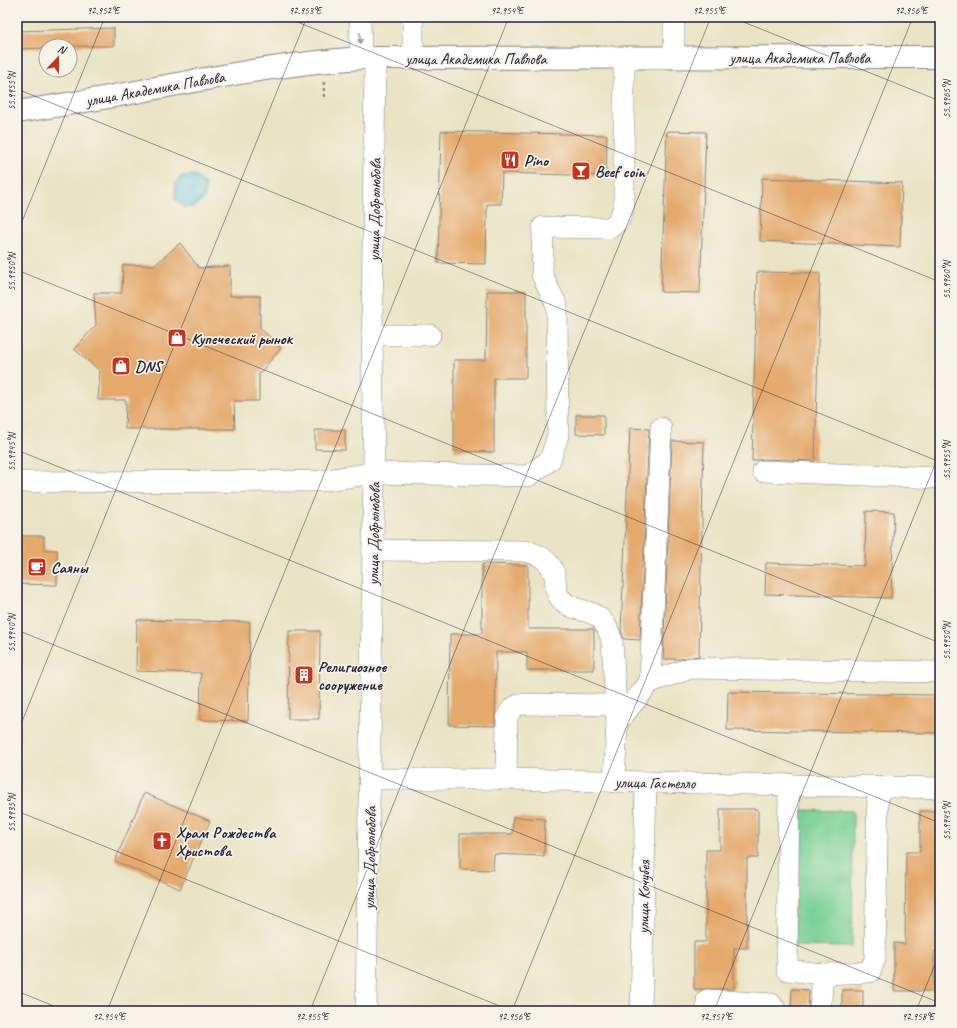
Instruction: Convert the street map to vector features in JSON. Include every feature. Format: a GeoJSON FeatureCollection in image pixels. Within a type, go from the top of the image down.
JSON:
{"type":"FeatureCollection","features":[{"type":"Feature","properties":{"kind":"main road","name":"улица Академика Павлова"},"geometry":{"type":"LineString","coordinates":[[17,112],[152,89],[202,78],[323,61],[368,58],[940,56]]}},
{"type":"Feature","properties":{"kind":"street","name":"улица Добролюбова"},"geometry":{"type":"LineString","coordinates":[[360,17],[368,58],[374,473],[366,1011]]}},
{"type":"Feature","properties":{"kind":"street"},"geometry":{"type":"LineString","coordinates":[[413,17],[413,57]]}},
{"type":"Feature","properties":{"kind":"street"},"geometry":{"type":"LineString","coordinates":[[674,17],[674,57]]}},
{"type":"Feature","properties":{"kind":"street"},"geometry":{"type":"LineString","coordinates":[[17,482],[320,481],[374,473],[528,476],[550,460],[558,435],[557,306],[542,275],[542,227],[610,228],[619,220],[624,207],[624,58]]}},
{"type":"Feature","properties":{"kind":"street"},"geometry":{"type":"LineString","coordinates":[[372,335],[430,335]]}},
{"type":"Feature","properties":{"kind":"street"},"geometry":{"type":"LineString","coordinates":[[650,682],[661,428]]}},
{"type":"Feature","properties":{"kind":"street"},"geometry":{"type":"LineString","coordinates":[[763,471],[940,478]]}},
{"type":"Feature","properties":{"kind":"street"},"geometry":{"type":"LineString","coordinates":[[373,550],[523,552],[540,556],[552,569],[555,586],[560,597],[571,605],[594,613],[606,625],[612,641],[616,714],[614,782]]}},
{"type":"Feature","properties":{"kind":"street"},"geometry":{"type":"LineString","coordinates":[[506,779],[507,719],[509,713],[515,706],[521,704],[616,714],[650,682],[691,668],[940,672]]}},
{"type":"Feature","properties":{"kind":"street","name":"улица Гастелло"},"geometry":{"type":"LineString","coordinates":[[370,779],[506,779],[940,788]]}},
{"type":"Feature","properties":{"kind":"street","name":"улица Кочубея"},"geometry":{"type":"LineString","coordinates":[[641,1011],[646,782]]}},
{"type":"Feature","properties":{"kind":"street"},"geometry":{"type":"LineString","coordinates":[[789,784],[786,970],[823,974],[870,972],[875,959],[878,786]]}},
{"type":"Feature","properties":{"kind":"street"},"geometry":{"type":"LineString","coordinates":[[820,1011],[823,974]]}},
{"type":"Feature","properties":{"kind":"street"},"geometry":{"type":"LineString","coordinates":[[707,1011],[707,1000],[771,1004],[776,1011]]}},
{"type":"Feature","properties":{"kind":"path"},"geometry":{"type":"LineString","coordinates":[[324,82],[324,99]]}},
{"type":"Feature","properties":{"kind":"green space"},"geometry":{"type":"Polygon","coordinates":[[[796,810],[853,811],[852,947],[794,946],[796,810]]]}},
{"type":"Feature","properties":{"kind":"water"},"geometry":{"type":"Polygon","coordinates":[[[195,175],[205,184],[205,198],[194,207],[183,207],[175,199],[175,184],[181,176],[195,175]]]}},
{"type":"Feature","properties":{"kind":"building"},"geometry":{"type":"Polygon","coordinates":[[[114,28],[114,46],[78,46],[78,38],[38,38],[38,48],[17,49],[17,31],[114,28]]]}},
{"type":"Feature","properties":{"kind":"building"},"geometry":{"type":"Polygon","coordinates":[[[441,131],[607,135],[606,176],[502,173],[501,204],[487,204],[486,264],[438,263],[441,131]]]}},
{"type":"Feature","properties":{"kind":"building"},"geometry":{"type":"Polygon","coordinates":[[[667,131],[706,132],[700,293],[661,292],[667,131]]]}},
{"type":"Feature","properties":{"kind":"building"},"geometry":{"type":"Polygon","coordinates":[[[762,178],[902,183],[900,247],[760,241],[762,178]]]}},
{"type":"Feature","properties":{"kind":"building","name":"Купеческий рынок"},"geometry":{"type":"Polygon","coordinates":[[[180,243],[199,268],[230,266],[230,296],[260,296],[260,328],[281,348],[259,374],[259,401],[234,401],[235,429],[125,429],[126,400],[98,400],[100,371],[74,349],[96,325],[94,293],[122,293],[123,265],[155,265],[180,243]]]}},
{"type":"Feature","properties":{"kind":"building"},"geometry":{"type":"Polygon","coordinates":[[[757,272],[820,273],[815,461],[763,459],[752,461],[757,272]]]}},
{"type":"Feature","properties":{"kind":"building"},"geometry":{"type":"Polygon","coordinates":[[[487,291],[526,291],[526,378],[494,378],[494,452],[454,451],[454,360],[486,360],[487,291]]]}},
{"type":"Feature","properties":{"kind":"building"},"geometry":{"type":"Polygon","coordinates":[[[576,415],[604,415],[604,435],[576,434],[576,415]]]}},
{"type":"Feature","properties":{"kind":"building"},"geometry":{"type":"Polygon","coordinates":[[[630,428],[649,429],[640,640],[624,639],[621,630],[630,428]]]}},
{"type":"Feature","properties":{"kind":"building"},"geometry":{"type":"Polygon","coordinates":[[[315,430],[345,430],[345,450],[315,449],[315,430]]]}},
{"type":"Feature","properties":{"kind":"building"},"geometry":{"type":"Polygon","coordinates":[[[672,441],[704,442],[699,656],[680,659],[663,659],[672,441]]]}},
{"type":"Feature","properties":{"kind":"building"},"geometry":{"type":"Polygon","coordinates":[[[866,511],[894,512],[891,598],[765,594],[766,563],[865,566],[866,511]]]}},
{"type":"Feature","properties":{"kind":"building","name":"Саяны"},"geometry":{"type":"Polygon","coordinates":[[[17,536],[44,536],[44,550],[57,550],[57,585],[17,584],[17,536]]]}},
{"type":"Feature","properties":{"kind":"building"},"geometry":{"type":"Polygon","coordinates":[[[482,564],[528,565],[528,629],[594,629],[594,670],[527,670],[527,652],[496,652],[495,726],[449,725],[450,634],[482,634],[482,564]]]}},
{"type":"Feature","properties":{"kind":"building"},"geometry":{"type":"Polygon","coordinates":[[[137,620],[250,622],[248,721],[200,720],[201,673],[136,671],[137,620]]]}},
{"type":"Feature","properties":{"kind":"building","name":"Религиозное сооружение"},"geometry":{"type":"Polygon","coordinates":[[[289,631],[320,631],[319,719],[288,719],[289,631]]]}},
{"type":"Feature","properties":{"kind":"building"},"geometry":{"type":"Polygon","coordinates":[[[728,692],[939,695],[939,733],[727,730],[728,692]]]}},
{"type":"Feature","properties":{"kind":"building","name":"Храм Рождества Христова"},"geometry":{"type":"Polygon","coordinates":[[[144,793],[210,821],[180,889],[115,861],[144,793]]]}},
{"type":"Feature","properties":{"kind":"building"},"geometry":{"type":"Polygon","coordinates":[[[720,809],[758,809],[758,858],[747,858],[747,948],[734,948],[734,989],[694,989],[694,942],[706,942],[706,850],[720,850],[720,809]]]}},
{"type":"Feature","properties":{"kind":"building"},"geometry":{"type":"Polygon","coordinates":[[[920,811],[940,811],[940,951],[934,951],[934,991],[894,991],[894,943],[905,944],[906,852],[920,852],[920,811]]]}},
{"type":"Feature","properties":{"kind":"building"},"geometry":{"type":"Polygon","coordinates":[[[513,817],[545,819],[544,856],[494,854],[493,870],[460,869],[460,834],[512,834],[513,817]]]}},
{"type":"Feature","properties":{"kind":"building"},"geometry":{"type":"Polygon","coordinates":[[[792,989],[809,990],[808,1011],[791,1011],[792,989]]]}},
{"type":"Feature","properties":{"kind":"building"},"geometry":{"type":"Polygon","coordinates":[[[842,990],[863,990],[863,1011],[842,1011],[842,990]]]}},
{"type":"Feature","properties":{"kind":"place","name":"Pino"},"geometry":{"type":"Point","coordinates":[510,160]}},
{"type":"Feature","properties":{"kind":"place","name":"Beef coin"},"geometry":{"type":"Point","coordinates":[581,171]}},
{"type":"Feature","properties":{"kind":"place","name":"Купеческий рынок"},"geometry":{"type":"Point","coordinates":[177,338]}},
{"type":"Feature","properties":{"kind":"place","name":"DNS"},"geometry":{"type":"Point","coordinates":[121,366]}},
{"type":"Feature","properties":{"kind":"place","name":"Саяны"},"geometry":{"type":"Point","coordinates":[37,567]}},
{"type":"Feature","properties":{"kind":"place","name":"Религиозное сооружение"},"geometry":{"type":"Point","coordinates":[304,675]}},
{"type":"Feature","properties":{"kind":"place","name":"Храм Рождества Христова"},"geometry":{"type":"Point","coordinates":[162,841]}}]}
